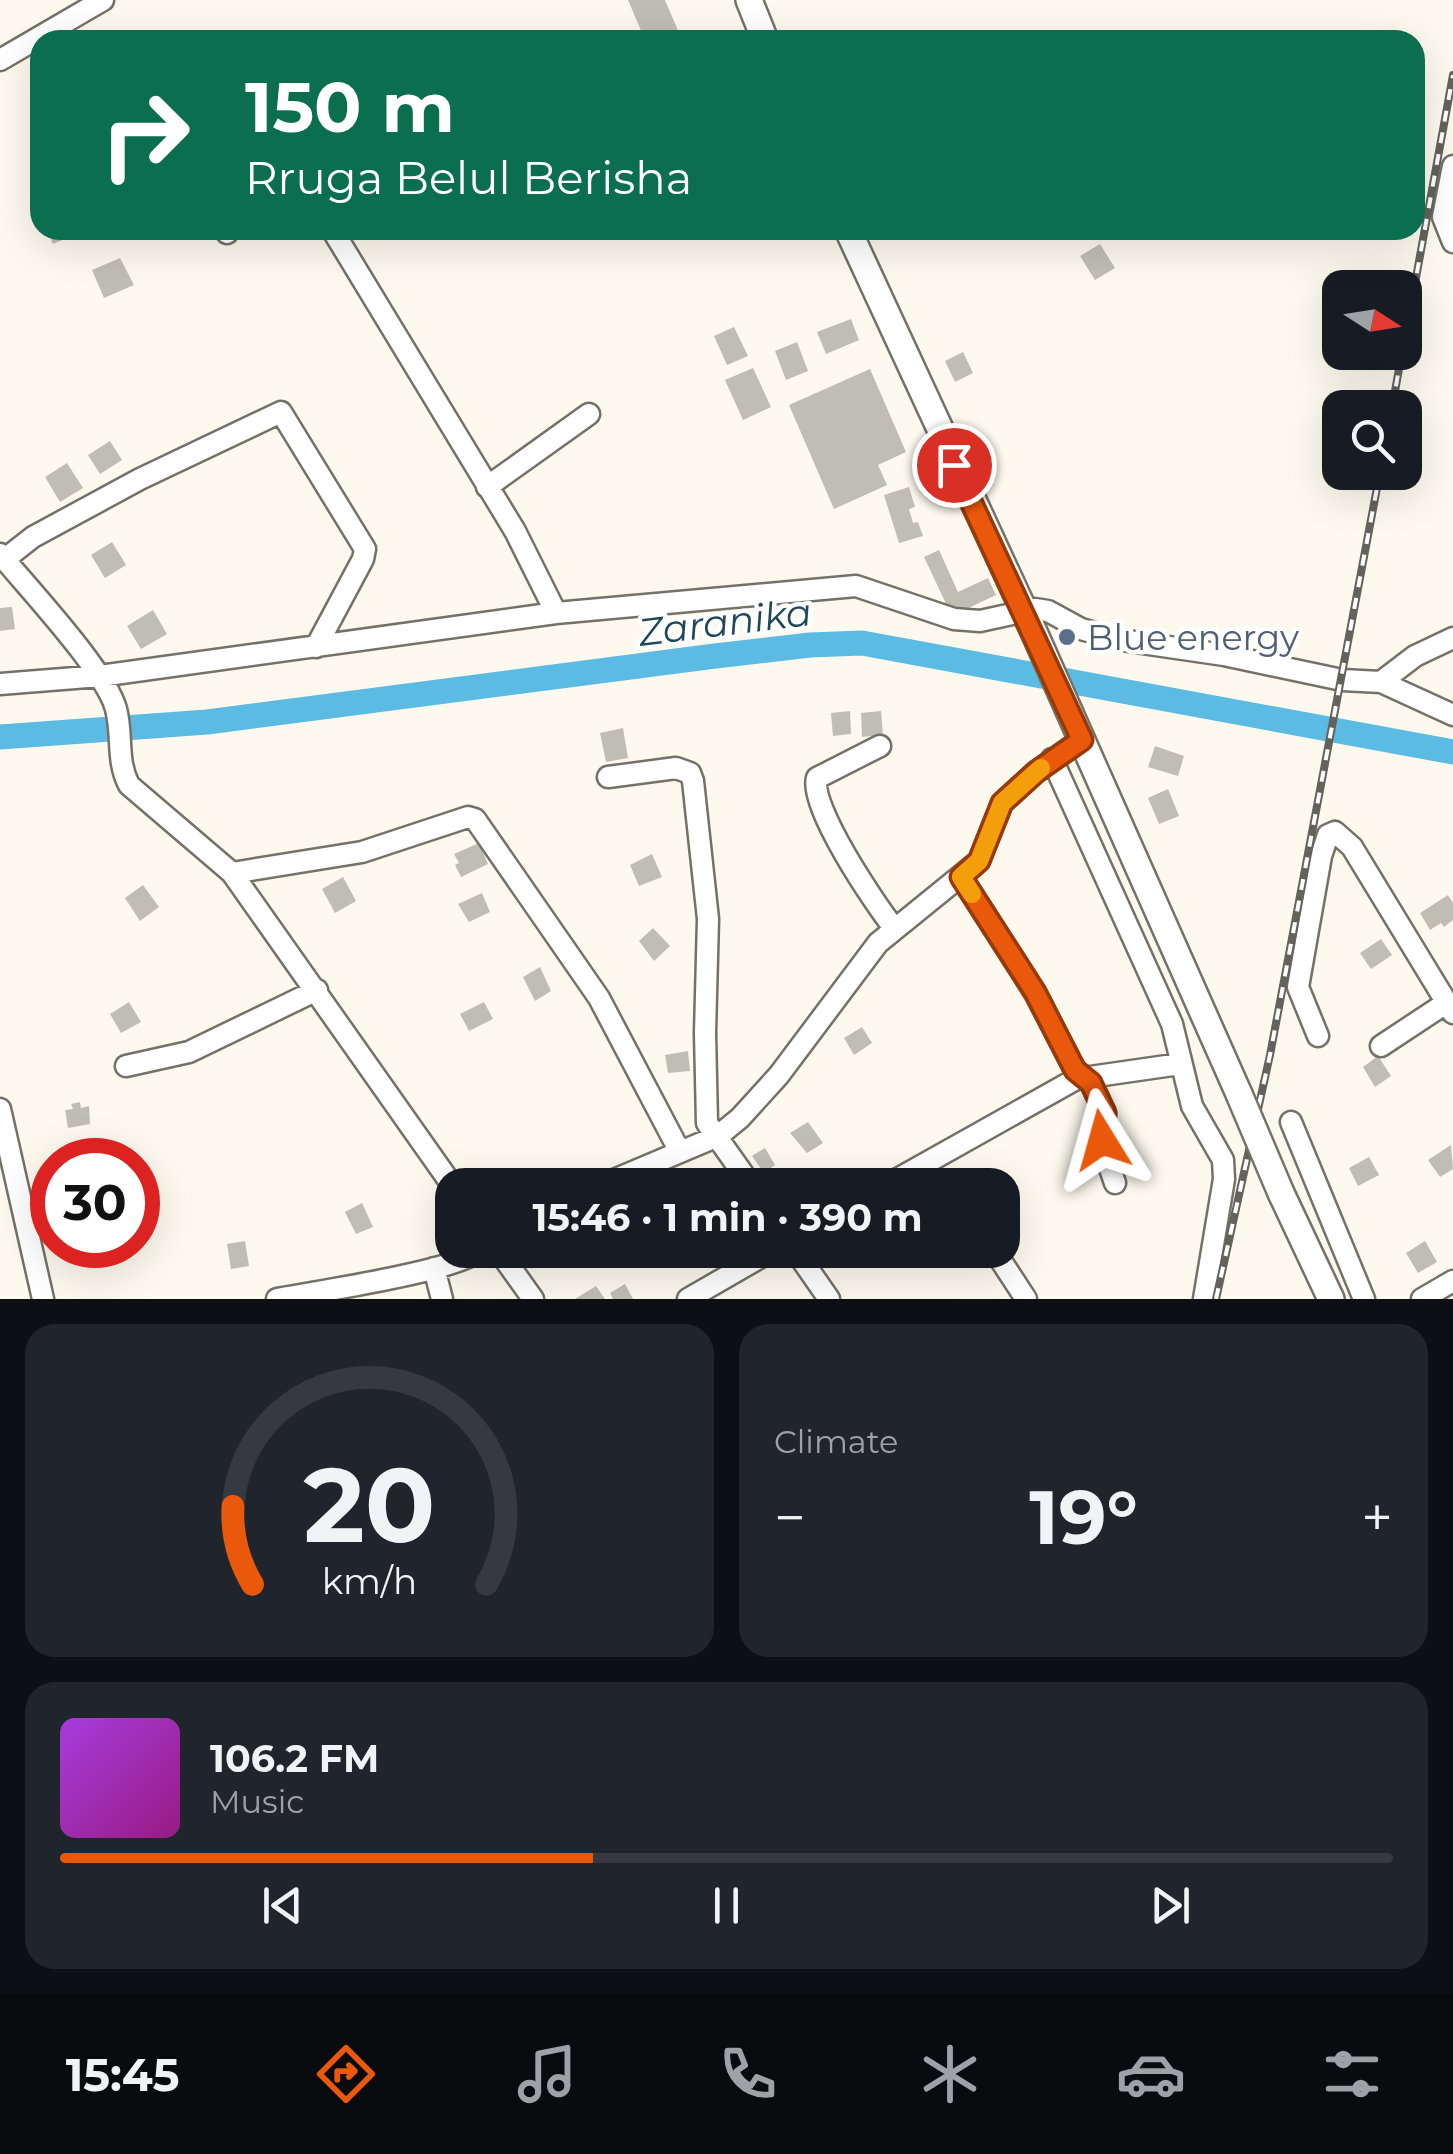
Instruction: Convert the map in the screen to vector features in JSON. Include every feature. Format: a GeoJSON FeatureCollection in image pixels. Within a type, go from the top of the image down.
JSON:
{"type":"FeatureCollection","features":[{"type":"Feature","properties":{"kind":"main road"},"geometry":{"type":"LineString","coordinates":[[749,0],[761,30]]}},
{"type":"Feature","properties":{"kind":"main road"},"geometry":{"type":"LineString","coordinates":[[853,240],[1029,622],[1330,1299]]}},
{"type":"Feature","properties":{"kind":"street"},"geometry":{"type":"LineString","coordinates":[[58,30],[104,0]]}},
{"type":"Feature","properties":{"kind":"street"},"geometry":{"type":"LineString","coordinates":[[0,60],[30,46]]}},
{"type":"Feature","properties":{"kind":"street"},"geometry":{"type":"LineString","coordinates":[[1453,166],[1443,217],[1453,242]]}},
{"type":"Feature","properties":{"kind":"street"},"geometry":{"type":"LineString","coordinates":[[339,240],[515,530],[556,613]]}},
{"type":"Feature","properties":{"kind":"street"},"geometry":{"type":"LineString","coordinates":[[316,647],[365,549],[281,412],[124,487],[2,557],[100,676],[116,709],[120,758],[128,785],[232,873],[440,1168]]}},
{"type":"Feature","properties":{"kind":"street"},"geometry":{"type":"LineString","coordinates":[[487,486],[589,414]]}},
{"type":"Feature","properties":{"kind":"street"},"geometry":{"type":"LineString","coordinates":[[0,684],[100,676],[556,613],[856,586],[954,619],[1029,622],[1048,611],[1082,629],[1121,640],[1224,655],[1350,682],[1381,682],[1453,715]]}},
{"type":"Feature","properties":{"kind":"street"},"geometry":{"type":"LineString","coordinates":[[1381,682],[1414,656],[1453,638]]}},
{"type":"Feature","properties":{"kind":"street"},"geometry":{"type":"LineString","coordinates":[[642,1168],[718,1136],[779,1076],[847,981],[894,928],[979,861],[1002,803],[1078,732]]}},
{"type":"Feature","properties":{"kind":"street"},"geometry":{"type":"LineString","coordinates":[[880,746],[817,778],[815,793],[864,887],[894,928]]}},
{"type":"Feature","properties":{"kind":"street"},"geometry":{"type":"LineString","coordinates":[[1052,760],[1172,1024],[1192,1106],[1223,1160],[1224,1180],[1204,1299]]}},
{"type":"Feature","properties":{"kind":"street"},"geometry":{"type":"LineString","coordinates":[[608,777],[676,768],[690,772],[708,919],[704,1033],[707,1123],[740,1168]]}},
{"type":"Feature","properties":{"kind":"street"},"geometry":{"type":"LineString","coordinates":[[232,873],[362,852],[475,818],[599,998],[680,1152]]}},
{"type":"Feature","properties":{"kind":"street"},"geometry":{"type":"LineString","coordinates":[[1318,1036],[1298,987],[1321,856],[1328,835],[1335,832],[1352,847],[1450,1008],[1381,1046]]}},
{"type":"Feature","properties":{"kind":"street"},"geometry":{"type":"LineString","coordinates":[[961,877],[1035,992],[1075,1070],[1086,1076],[1105,1113],[1102,1145],[1115,1183]]}},
{"type":"Feature","properties":{"kind":"street"},"geometry":{"type":"LineString","coordinates":[[126,1066],[188,1052],[317,990]]}},
{"type":"Feature","properties":{"kind":"street"},"geometry":{"type":"LineString","coordinates":[[917,1168],[1076,1079],[1180,1064]]}},
{"type":"Feature","properties":{"kind":"street"},"geometry":{"type":"LineString","coordinates":[[0,1110],[42,1299]]}},
{"type":"Feature","properties":{"kind":"street"},"geometry":{"type":"LineString","coordinates":[[1292,1122],[1344,1258],[1364,1299]]}},
{"type":"Feature","properties":{"kind":"street"},"geometry":{"type":"LineString","coordinates":[[277,1299],[434,1268],[442,1299]]}},
{"type":"Feature","properties":{"kind":"street"},"geometry":{"type":"LineString","coordinates":[[511,1268],[533,1299]]}},
{"type":"Feature","properties":{"kind":"street"},"geometry":{"type":"LineString","coordinates":[[688,1299],[742,1268]]}},
{"type":"Feature","properties":{"kind":"street"},"geometry":{"type":"LineString","coordinates":[[807,1268],[829,1299]]}},
{"type":"Feature","properties":{"kind":"street"},"geometry":{"type":"LineString","coordinates":[[1006,1268],[1026,1299]]}},
{"type":"Feature","properties":{"kind":"street"},"geometry":{"type":"LineString","coordinates":[[1422,1299],[1453,1281]]}},
{"type":"Feature","properties":{"kind":"building"},"geometry":{"type":"Polygon","coordinates":[[[628,0],[665,0],[678,30],[641,30],[628,0]]]}},
{"type":"Feature","properties":{"kind":"building"},"geometry":{"type":"Polygon","coordinates":[[[1100,244],[1115,268],[1095,280],[1080,256],[1100,244]]]}},
{"type":"Feature","properties":{"kind":"building"},"geometry":{"type":"Polygon","coordinates":[[[120,258],[134,285],[104,298],[92,270],[120,258]]]}},
{"type":"Feature","properties":{"kind":"building"},"geometry":{"type":"Polygon","coordinates":[[[851,319],[859,340],[826,354],[817,332],[851,319]]]}},
{"type":"Feature","properties":{"kind":"building"},"geometry":{"type":"Polygon","coordinates":[[[734,327],[748,356],[727,365],[714,336],[734,327]]]}},
{"type":"Feature","properties":{"kind":"building"},"geometry":{"type":"Polygon","coordinates":[[[797,342],[808,371],[786,380],[775,351],[797,342]]]}},
{"type":"Feature","properties":{"kind":"building"},"geometry":{"type":"Polygon","coordinates":[[[963,352],[973,373],[955,382],[945,361],[963,352]]]}},
{"type":"Feature","properties":{"kind":"building"},"geometry":{"type":"Polygon","coordinates":[[[753,368],[771,407],[743,420],[725,380],[753,368]]]}},
{"type":"Feature","properties":{"kind":"building"},"geometry":{"type":"Polygon","coordinates":[[[870,369],[906,452],[878,465],[887,485],[834,509],[789,405],[870,369]]]}},
{"type":"Feature","properties":{"kind":"building"},"geometry":{"type":"Polygon","coordinates":[[[110,441],[122,460],[100,474],[88,455],[110,441]]]}},
{"type":"Feature","properties":{"kind":"building"},"geometry":{"type":"Polygon","coordinates":[[[67,463],[83,488],[60,502],[45,477],[67,463]]]}},
{"type":"Feature","properties":{"kind":"building"},"geometry":{"type":"Polygon","coordinates":[[[909,487],[915,507],[909,509],[913,523],[918,522],[923,536],[899,543],[884,495],[909,487]]]}},
{"type":"Feature","properties":{"kind":"building"},"geometry":{"type":"Polygon","coordinates":[[[112,542],[126,565],[105,578],[91,555],[112,542]]]}},
{"type":"Feature","properties":{"kind":"building"},"geometry":{"type":"Polygon","coordinates":[[[939,550],[958,592],[988,578],[996,595],[962,611],[948,608],[924,557],[939,550]]]}},
{"type":"Feature","properties":{"kind":"building"},"geometry":{"type":"Polygon","coordinates":[[[12,607],[15,629],[0,631],[0,608],[12,607]]]}},
{"type":"Feature","properties":{"kind":"building"},"geometry":{"type":"Polygon","coordinates":[[[153,610],[167,634],[141,649],[127,626],[153,610]]]}},
{"type":"Feature","properties":{"kind":"building"},"geometry":{"type":"Polygon","coordinates":[[[850,711],[851,734],[833,736],[831,713],[850,711]]]}},
{"type":"Feature","properties":{"kind":"building"},"geometry":{"type":"Polygon","coordinates":[[[881,711],[883,735],[862,737],[861,713],[881,711]]]}},
{"type":"Feature","properties":{"kind":"building"},"geometry":{"type":"Polygon","coordinates":[[[623,728],[628,758],[606,762],[600,733],[623,728]]]}},
{"type":"Feature","properties":{"kind":"building"},"geometry":{"type":"Polygon","coordinates":[[[1155,746],[1184,756],[1178,776],[1148,767],[1155,746]]]}},
{"type":"Feature","properties":{"kind":"building"},"geometry":{"type":"Polygon","coordinates":[[[1168,789],[1179,816],[1159,824],[1148,798],[1168,789]]]}},
{"type":"Feature","properties":{"kind":"building"},"geometry":{"type":"Polygon","coordinates":[[[479,843],[488,864],[461,877],[454,854],[479,843]]]}},
{"type":"Feature","properties":{"kind":"building"},"geometry":{"type":"Polygon","coordinates":[[[652,854],[662,877],[639,886],[630,865],[652,854]]]}},
{"type":"Feature","properties":{"kind":"building"},"geometry":{"type":"Polygon","coordinates":[[[343,877],[356,901],[335,913],[322,889],[343,877]]]}},
{"type":"Feature","properties":{"kind":"building"},"geometry":{"type":"Polygon","coordinates":[[[143,885],[159,907],[140,921],[125,898],[143,885]]]}},
{"type":"Feature","properties":{"kind":"building"},"geometry":{"type":"Polygon","coordinates":[[[482,893],[490,912],[469,922],[458,904],[482,893]]]}},
{"type":"Feature","properties":{"kind":"building"},"geometry":{"type":"Polygon","coordinates":[[[1448,895],[1453,903],[1453,920],[1430,930],[1420,913],[1448,895]]]}},
{"type":"Feature","properties":{"kind":"building"},"geometry":{"type":"Polygon","coordinates":[[[653,928],[670,946],[654,961],[639,941],[653,928]]]}},
{"type":"Feature","properties":{"kind":"building"},"geometry":{"type":"Polygon","coordinates":[[[1381,939],[1392,955],[1371,969],[1360,953],[1381,939]]]}},
{"type":"Feature","properties":{"kind":"building"},"geometry":{"type":"Polygon","coordinates":[[[540,967],[551,991],[535,1001],[523,977],[540,967]]]}},
{"type":"Feature","properties":{"kind":"building"},"geometry":{"type":"Polygon","coordinates":[[[129,1002],[141,1022],[121,1033],[110,1014],[129,1002]]]}},
{"type":"Feature","properties":{"kind":"building"},"geometry":{"type":"Polygon","coordinates":[[[484,1002],[493,1019],[469,1031],[460,1014],[484,1002]]]}},
{"type":"Feature","properties":{"kind":"building"},"geometry":{"type":"Polygon","coordinates":[[[862,1027],[872,1043],[854,1055],[844,1038],[862,1027]]]}},
{"type":"Feature","properties":{"kind":"building"},"geometry":{"type":"Polygon","coordinates":[[[688,1051],[690,1071],[668,1073],[665,1055],[688,1051]]]}},
{"type":"Feature","properties":{"kind":"building"},"geometry":{"type":"Polygon","coordinates":[[[1378,1056],[1391,1076],[1375,1087],[1363,1067],[1378,1056]]]}},
{"type":"Feature","properties":{"kind":"building"},"geometry":{"type":"Polygon","coordinates":[[[80,1102],[81,1108],[89,1106],[90,1124],[68,1128],[65,1110],[80,1102]]]}},
{"type":"Feature","properties":{"kind":"building"},"geometry":{"type":"Polygon","coordinates":[[[808,1122],[823,1143],[807,1153],[790,1133],[808,1122]]]}},
{"type":"Feature","properties":{"kind":"building"},"geometry":{"type":"Polygon","coordinates":[[[1451,1145],[1453,1169],[1440,1177],[1428,1160],[1451,1145]]]}},
{"type":"Feature","properties":{"kind":"building"},"geometry":{"type":"Polygon","coordinates":[[[765,1148],[775,1165],[760,1168],[752,1156],[765,1148]]]}},
{"type":"Feature","properties":{"kind":"building"},"geometry":{"type":"Polygon","coordinates":[[[1369,1157],[1379,1175],[1358,1186],[1349,1168],[1369,1157]]]}},
{"type":"Feature","properties":{"kind":"building"},"geometry":{"type":"Polygon","coordinates":[[[362,1203],[373,1227],[356,1234],[345,1212],[362,1203]]]}},
{"type":"Feature","properties":{"kind":"building"},"geometry":{"type":"Polygon","coordinates":[[[245,1241],[249,1266],[231,1269],[227,1244],[245,1241]]]}},
{"type":"Feature","properties":{"kind":"building"},"geometry":{"type":"Polygon","coordinates":[[[1425,1241],[1437,1262],[1418,1273],[1406,1253],[1425,1241]]]}},
{"type":"Feature","properties":{"kind":"building"},"geometry":{"type":"Polygon","coordinates":[[[625,1284],[633,1299],[613,1299],[610,1293],[625,1284]]]}},
{"type":"Feature","properties":{"kind":"building"},"geometry":{"type":"Polygon","coordinates":[[[596,1286],[605,1299],[575,1299],[596,1286]]]}},
{"type":"Feature","properties":{"kind":"waterway","name":"Zaranika"},"geometry":{"type":"LineString","coordinates":[[0,737],[207,722],[715,656],[862,643],[1453,752]]}},
{"type":"Feature","properties":{"kind":"railway"},"geometry":{"type":"LineString","coordinates":[[1425,228],[1453,75]]}},
{"type":"Feature","properties":{"kind":"railway"},"geometry":{"type":"LineString","coordinates":[[1417,270],[1423,240]]}},
{"type":"Feature","properties":{"kind":"railway"},"geometry":{"type":"LineString","coordinates":[[1395,390],[1399,370]]}},
{"type":"Feature","properties":{"kind":"railway"},"geometry":{"type":"LineString","coordinates":[[1216,1299],[1270,1055],[1377,490]]}},
{"type":"Feature","properties":{"kind":"slow traffic"},"geometry":{"type":"LineString","coordinates":[[972,894],[961,877],[979,861],[1002,803],[1041,768]]}},
{"type":"Feature","properties":{"kind":"place","name":"Blue energy"},"geometry":{"type":"Point","coordinates":[1067,637]}},
{"type":"Feature","properties":{"kind":"route"},"geometry":{"type":"LineString","coordinates":[[954,465],[1082,740],[1036,772],[1002,803],[979,861],[961,877],[1035,992],[1075,1070],[1091,1083],[1105,1113],[1102,1140]]}}]}
